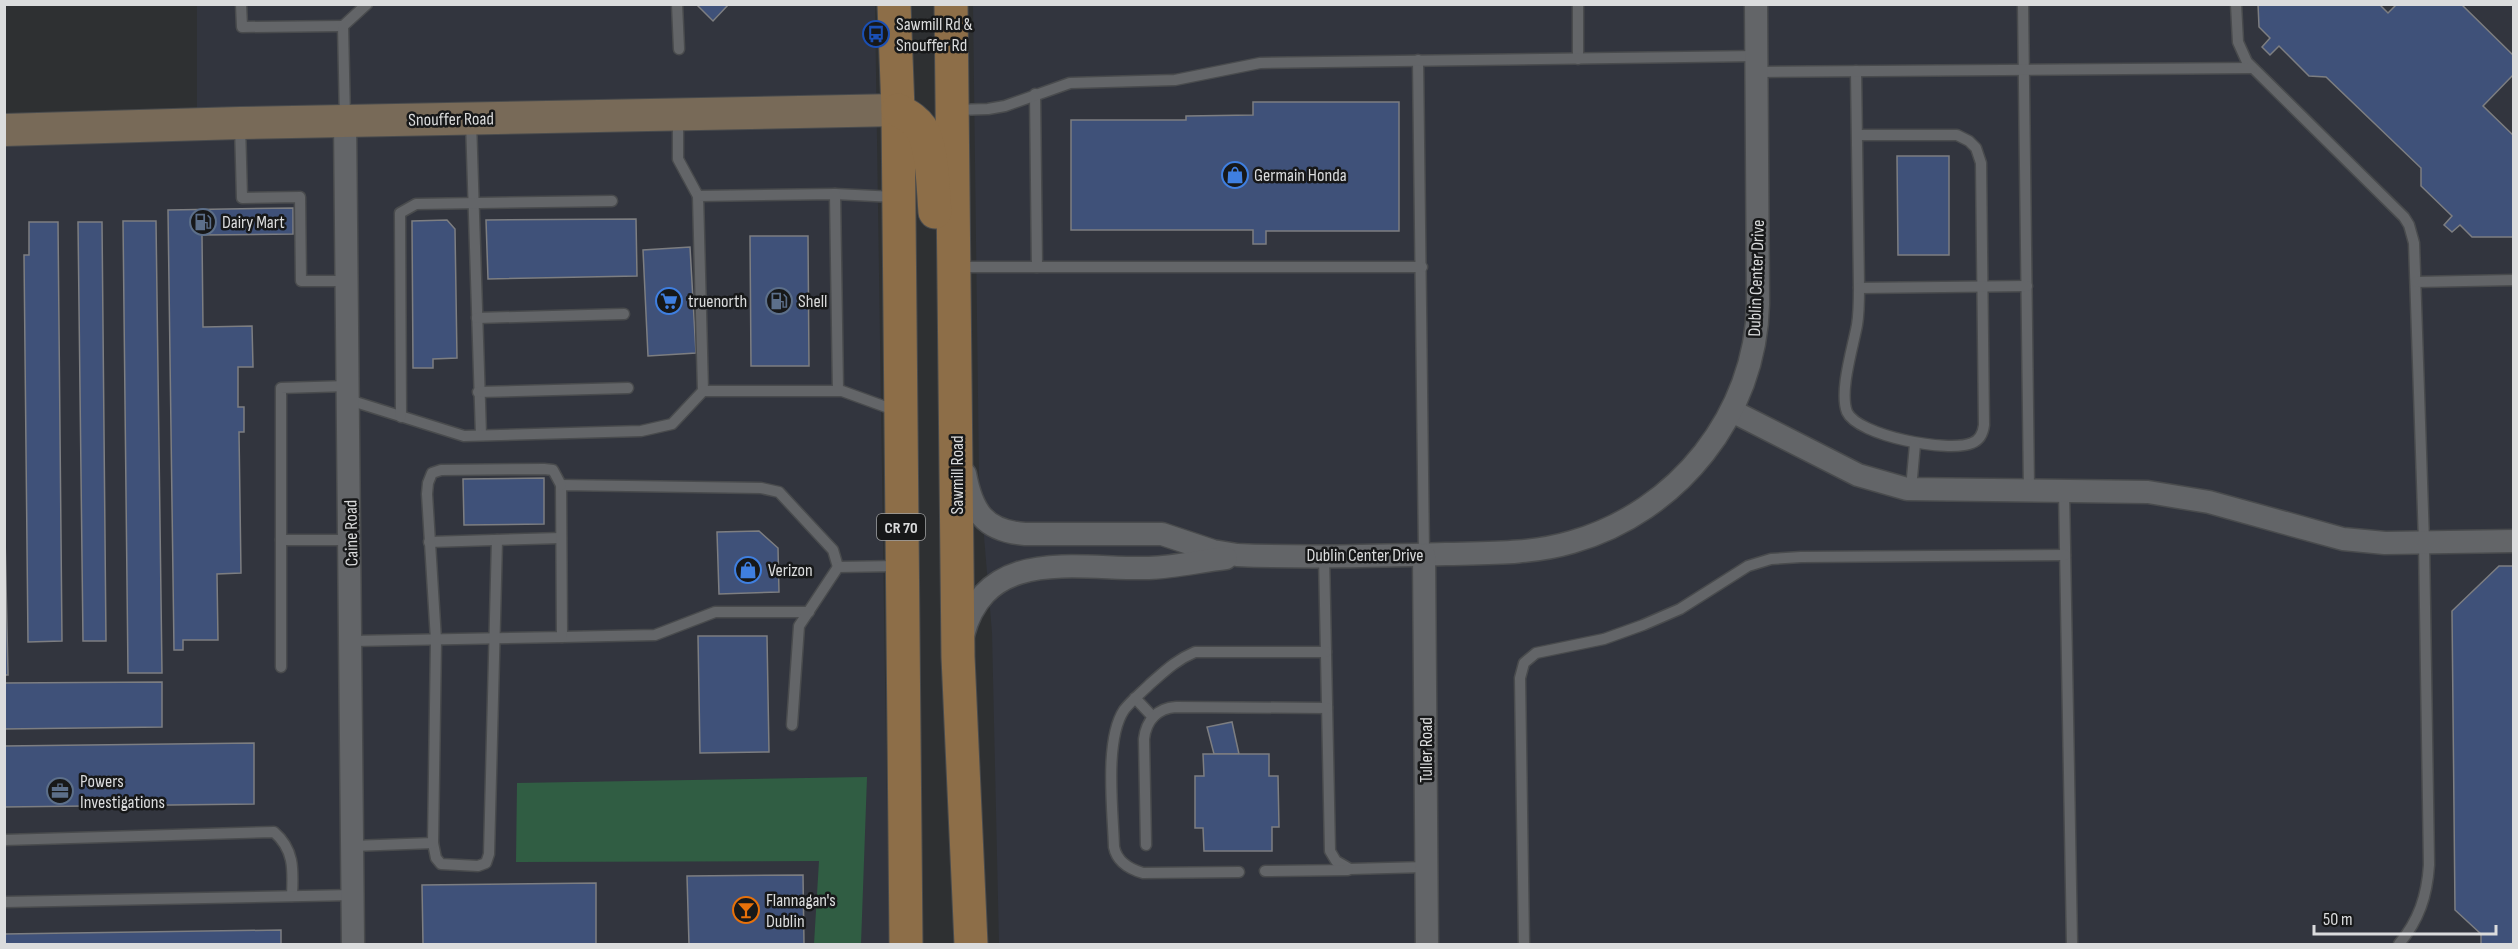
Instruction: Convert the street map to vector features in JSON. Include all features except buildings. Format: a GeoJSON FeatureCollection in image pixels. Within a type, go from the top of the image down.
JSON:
{"type":"FeatureCollection","features":[{"type":"Feature","properties":{"kind":"main road","name":"CR 70"},"geometry":{"type":"LineString","coordinates":[[894,4],[898,110],[906,945]]}},
{"type":"Feature","properties":{"kind":"main road","name":"Sawmill Road"},"geometry":{"type":"LineString","coordinates":[[951,4],[958,657],[970,945]]}},
{"type":"Feature","properties":{"kind":"main road","name":"Snouffer Road"},"geometry":{"type":"LineString","coordinates":[[4,130],[898,110]]}},
{"type":"Feature","properties":{"kind":"main road"},"geometry":{"type":"LineString","coordinates":[[898,110],[912,118],[921,128],[928,151],[935,213],[955,340]]}},
{"type":"Feature","properties":{"kind":"street","name":"Dublin Center Drive"},"geometry":{"type":"LineString","coordinates":[[957,425],[972,501],[984,520],[1000,530],[1025,534],[1162,534],[1213,551],[1253,555],[1424,555],[1537,549],[1572,542],[1614,526],[1648,506],[1674,486],[1703,456],[1732,411],[1749,369],[1758,318],[1756,4]]}},
{"type":"Feature","properties":{"kind":"street","name":"Caine Road"},"geometry":{"type":"LineString","coordinates":[[345,121],[352,641],[353,945]]}},
{"type":"Feature","properties":{"kind":"street"},"geometry":{"type":"LineString","coordinates":[[1732,411],[1858,475],[1911,489],[2120,490],[2169,494],[2209,502],[2336,538],[2368,542],[2514,541]]}},
{"type":"Feature","properties":{"kind":"street","name":"Dublin Center Drive"},"geometry":{"type":"LineString","coordinates":[[958,657],[964,629],[976,603],[985,592],[1006,576],[1033,569],[1162,567],[1253,555]]}},
{"type":"Feature","properties":{"kind":"street","name":"Tuller Road"},"geometry":{"type":"LineString","coordinates":[[1424,555],[1427,945]]}},
{"type":"Feature","properties":{"kind":"lane"},"geometry":{"type":"LineString","coordinates":[[241,4],[242,27],[343,26],[367,4]]}},
{"type":"Feature","properties":{"kind":"lane"},"geometry":{"type":"LineString","coordinates":[[677,4],[679,49]]}},
{"type":"Feature","properties":{"kind":"lane"},"geometry":{"type":"LineString","coordinates":[[1578,4],[1578,59]]}},
{"type":"Feature","properties":{"kind":"lane"},"geometry":{"type":"LineString","coordinates":[[2023,4],[2029,490]]}},
{"type":"Feature","properties":{"kind":"lane"},"geometry":{"type":"LineString","coordinates":[[2236,4],[2239,47],[2252,68],[2404,217],[2414,243],[2424,542],[2428,882],[2418,916],[2399,945]]}},
{"type":"Feature","properties":{"kind":"lane"},"geometry":{"type":"LineString","coordinates":[[343,26],[345,121]]}},
{"type":"Feature","properties":{"kind":"lane"},"geometry":{"type":"LineString","coordinates":[[953,111],[997,108],[1070,83],[1175,80],[1260,63],[1578,59],[1757,64],[1856,71],[2252,68]]}},
{"type":"Feature","properties":{"kind":"lane"},"geometry":{"type":"LineString","coordinates":[[1419,60],[1424,555]]}},
{"type":"Feature","properties":{"kind":"lane"},"geometry":{"type":"LineString","coordinates":[[1856,71],[1859,288],[1857,321],[1845,391],[1848,413],[1858,423],[1915,444],[1966,445],[1974,442],[1982,434],[1981,163],[1973,145],[1966,139],[1951,134],[1857,135]]}},
{"type":"Feature","properties":{"kind":"lane"},"geometry":{"type":"LineString","coordinates":[[1035,94],[1037,267]]}},
{"type":"Feature","properties":{"kind":"lane"},"geometry":{"type":"LineString","coordinates":[[678,115],[678,159],[698,196],[703,392]]}},
{"type":"Feature","properties":{"kind":"lane"},"geometry":{"type":"LineString","coordinates":[[471,119],[481,435]]}},
{"type":"Feature","properties":{"kind":"lane"},"geometry":{"type":"LineString","coordinates":[[240,123],[242,198],[300,197],[300,281],[347,281]]}},
{"type":"Feature","properties":{"kind":"lane"},"geometry":{"type":"LineString","coordinates":[[698,196],[835,194],[899,197]]}},
{"type":"Feature","properties":{"kind":"lane"},"geometry":{"type":"LineString","coordinates":[[835,194],[838,390]]}},
{"type":"Feature","properties":{"kind":"lane"},"geometry":{"type":"LineString","coordinates":[[401,417],[400,213],[416,204],[612,201]]}},
{"type":"Feature","properties":{"kind":"lane"},"geometry":{"type":"LineString","coordinates":[[955,267],[1422,267]]}},
{"type":"Feature","properties":{"kind":"lane"},"geometry":{"type":"LineString","coordinates":[[2416,282],[2514,280]]}},
{"type":"Feature","properties":{"kind":"lane"},"geometry":{"type":"LineString","coordinates":[[1859,288],[2027,286]]}},
{"type":"Feature","properties":{"kind":"lane"},"geometry":{"type":"LineString","coordinates":[[477,318],[624,314]]}},
{"type":"Feature","properties":{"kind":"lane"},"geometry":{"type":"LineString","coordinates":[[281,667],[281,388],[349,393],[401,417],[464,436],[641,431],[672,424],[703,392],[838,390],[900,412]]}},
{"type":"Feature","properties":{"kind":"lane"},"geometry":{"type":"LineString","coordinates":[[478,392],[628,388]]}},
{"type":"Feature","properties":{"kind":"lane"},"geometry":{"type":"LineString","coordinates":[[1911,489],[1915,444]]}},
{"type":"Feature","properties":{"kind":"lane"},"geometry":{"type":"LineString","coordinates":[[497,540],[489,854],[486,863],[478,866],[441,864],[436,858],[433,843],[436,640],[427,494],[432,474],[441,470],[553,470],[561,485],[562,637]]}},
{"type":"Feature","properties":{"kind":"lane"},"geometry":{"type":"LineString","coordinates":[[561,485],[760,488],[779,492],[833,550],[837,567],[799,626],[792,724]]}},
{"type":"Feature","properties":{"kind":"lane"},"geometry":{"type":"LineString","coordinates":[[2064,490],[2072,945]]}},
{"type":"Feature","properties":{"kind":"lane"},"geometry":{"type":"LineString","coordinates":[[429,542],[561,538]]}},
{"type":"Feature","properties":{"kind":"lane"},"geometry":{"type":"LineString","coordinates":[[281,540],[351,540]]}},
{"type":"Feature","properties":{"kind":"lane"},"geometry":{"type":"LineString","coordinates":[[1324,555],[1330,851],[1342,867],[1355,869]]}},
{"type":"Feature","properties":{"kind":"lane"},"geometry":{"type":"LineString","coordinates":[[1524,945],[1520,678],[1522,666],[1529,657],[1540,652],[1604,639],[1643,626],[1680,609],[1748,566],[1771,560],[1790,557],[2065,555]]}},
{"type":"Feature","properties":{"kind":"lane"},"geometry":{"type":"LineString","coordinates":[[837,567],[902,566]]}},
{"type":"Feature","properties":{"kind":"lane"},"geometry":{"type":"LineString","coordinates":[[352,641],[655,634],[715,612],[808,612]]}},
{"type":"Feature","properties":{"kind":"lane"},"geometry":{"type":"LineString","coordinates":[[1239,872],[1143,873],[1126,866],[1117,856],[1114,847],[1112,749],[1117,726],[1124,710],[1135,698],[1176,660],[1195,652],[1326,652]]}},
{"type":"Feature","properties":{"kind":"lane"},"geometry":{"type":"LineString","coordinates":[[1135,698],[1153,717]]}},
{"type":"Feature","properties":{"kind":"lane"},"geometry":{"type":"LineString","coordinates":[[1146,845],[1144,739],[1145,729],[1153,717],[1166,709],[1176,707],[1327,708]]}},
{"type":"Feature","properties":{"kind":"lane"},"geometry":{"type":"LineString","coordinates":[[4,840],[274,832],[285,841],[293,860],[292,896]]}},
{"type":"Feature","properties":{"kind":"lane"},"geometry":{"type":"LineString","coordinates":[[353,846],[433,843]]}},
{"type":"Feature","properties":{"kind":"lane"},"geometry":{"type":"LineString","coordinates":[[1265,871],[1426,867]]}},
{"type":"Feature","properties":{"kind":"lane"},"geometry":{"type":"LineString","coordinates":[[4,902],[353,895]]}},
{"type":"Feature","properties":{"kind":"shaded area"},"geometry":{"type":"Polygon","coordinates":[[[197,5],[875,5],[889,944],[5,944],[4,122],[197,119],[197,5]]]}},
{"type":"Feature","properties":{"kind":"shaded area"},"geometry":{"type":"Polygon","coordinates":[[[973,5],[2513,5],[2513,944],[999,944],[992,633],[979,476],[973,5]]]}},
{"type":"Feature","properties":{"kind":"green space"},"geometry":{"type":"Polygon","coordinates":[[[867,777],[861,944],[814,944],[819,861],[516,862],[517,783],[867,777]]]}},
{"type":"Feature","properties":{"kind":"place","name":"Sawmill Rd & Snouffer Rd"},"geometry":{"type":"Point","coordinates":[876,34]}},
{"type":"Feature","properties":{"kind":"place","name":"Germain Honda"},"geometry":{"type":"Point","coordinates":[1235,175]}},
{"type":"Feature","properties":{"kind":"place","name":"Dairy Mart"},"geometry":{"type":"Point","coordinates":[203,222]}},
{"type":"Feature","properties":{"kind":"place","name":"truenorth"},"geometry":{"type":"Point","coordinates":[669,301]}},
{"type":"Feature","properties":{"kind":"place","name":"Shell"},"geometry":{"type":"Point","coordinates":[779,301]}},
{"type":"Feature","properties":{"kind":"place","name":"Verizon"},"geometry":{"type":"Point","coordinates":[748,570]}},
{"type":"Feature","properties":{"kind":"place","name":"Powers Investigations"},"geometry":{"type":"Point","coordinates":[60,791]}},
{"type":"Feature","properties":{"kind":"place","name":"Flannagan's Dublin"},"geometry":{"type":"Point","coordinates":[746,910]}}]}
